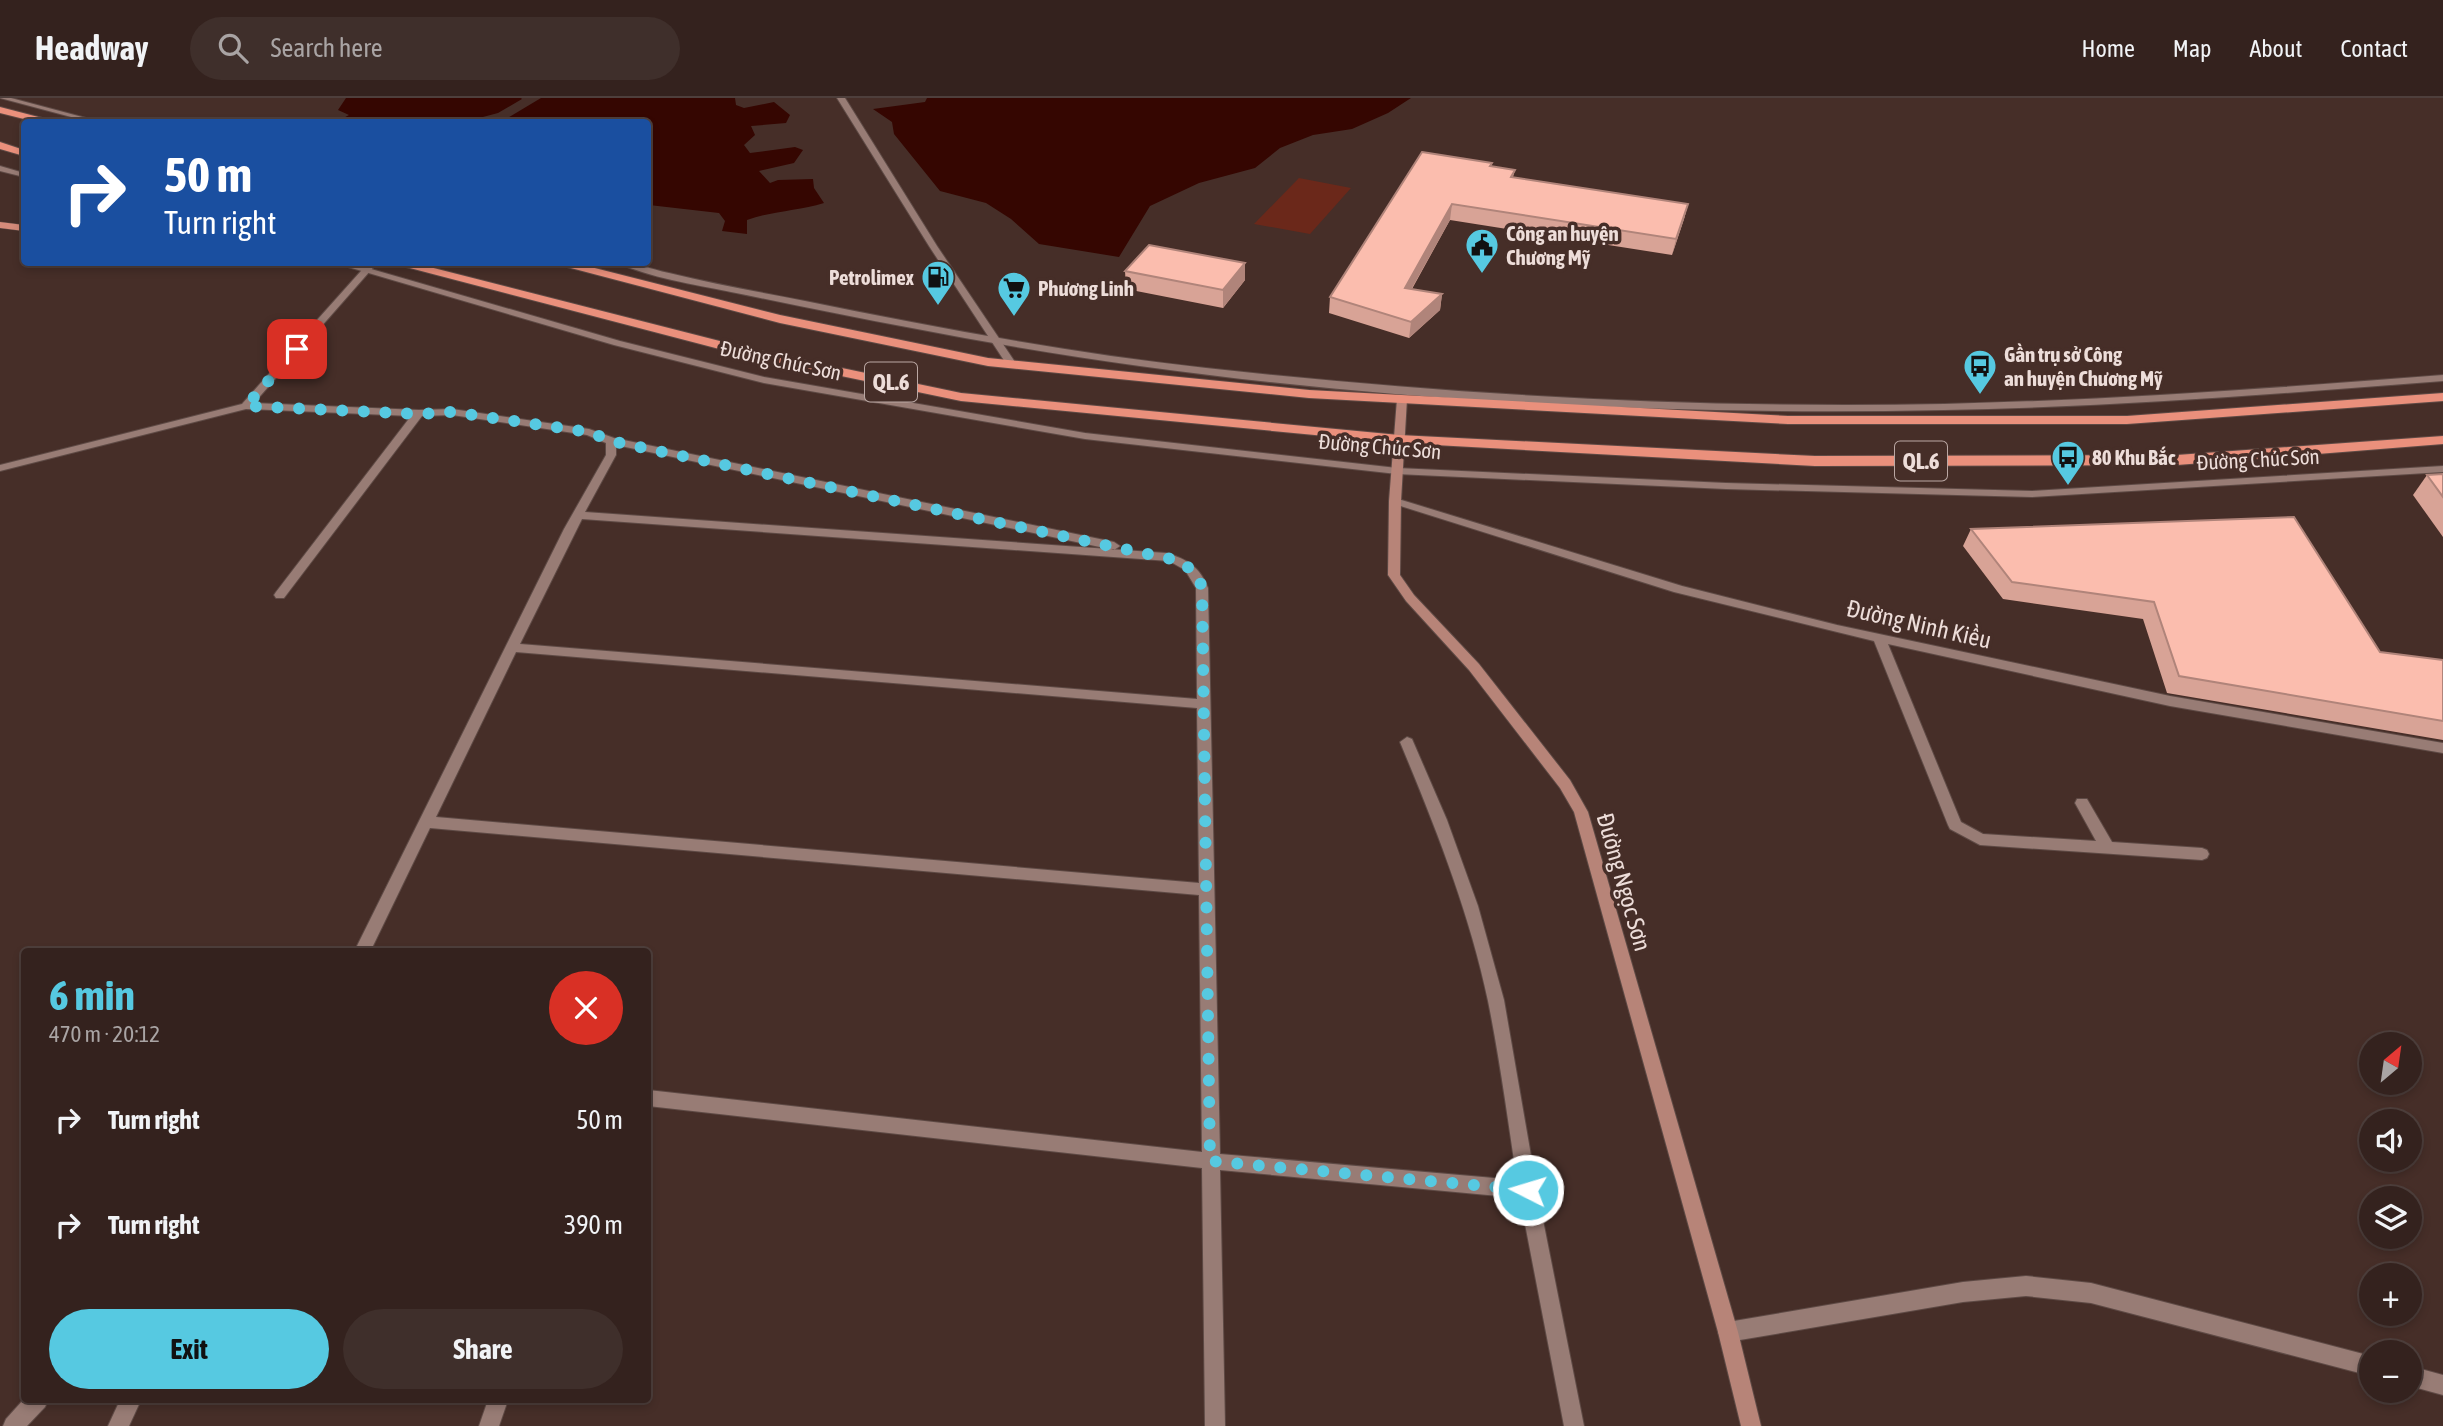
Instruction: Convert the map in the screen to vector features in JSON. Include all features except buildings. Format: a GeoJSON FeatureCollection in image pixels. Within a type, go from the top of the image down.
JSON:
{"type":"FeatureCollection","features":[{"type":"Feature","properties":{"kind":"highway"},"geometry":{"type":"LineString","coordinates":[[0,110],[34,119]]}},
{"type":"Feature","properties":{"kind":"highway"},"geometry":{"type":"LineString","coordinates":[[0,145],[21,152]]}},
{"type":"Feature","properties":{"kind":"highway","name":"Đường Chúc Sơn"},"geometry":{"type":"LineString","coordinates":[[409,266],[750,353],[961,397],[1399,439],[1815,461],[2177,460],[2443,440]]}},
{"type":"Feature","properties":{"kind":"highway","name":"Đường Chúc Sơn"},"geometry":{"type":"LineString","coordinates":[[570,266],[780,318],[988,362],[1310,394],[1788,420],[2127,420],[2443,397]]}},
{"type":"Feature","properties":{"kind":"main road"},"geometry":{"type":"LineString","coordinates":[[0,225],[21,228]]}},
{"type":"Feature","properties":{"kind":"main road","name":"Đường Ngọc Sơn"},"geometry":{"type":"LineString","coordinates":[[1402,399],[1395,501],[1394,575],[1398,583],[1474,667],[1565,784],[1581,813],[1728,1332],[1751,1426]]}},
{"type":"Feature","properties":{"kind":"street"},"geometry":{"type":"LineString","coordinates":[[2,98],[85,119]]}},
{"type":"Feature","properties":{"kind":"street"},"geometry":{"type":"LineString","coordinates":[[841,98],[933,246],[1012,365]]}},
{"type":"Feature","properties":{"kind":"street"},"geometry":{"type":"LineString","coordinates":[[0,168],[21,174]]}},
{"type":"Feature","properties":{"kind":"street","name":"Đường Chúc Sơn"},"geometry":{"type":"LineString","coordinates":[[347,266],[617,343],[764,380],[1085,436],[1397,471],[1726,486],[2032,494],[2443,469]]}},
{"type":"Feature","properties":{"kind":"street"},"geometry":{"type":"LineString","coordinates":[[246,406],[371,266]]}},
{"type":"Feature","properties":{"kind":"street"},"geometry":{"type":"LineString","coordinates":[[633,266],[664,275],[997,343],[1203,371],[1553,400],[1939,407],[2236,394],[2443,378]]}},
{"type":"Feature","properties":{"kind":"street"},"geometry":{"type":"LineString","coordinates":[[0,468],[246,406],[419,414],[452,412],[589,432],[611,441],[1166,557],[1181,561],[1192,569],[1202,588],[1216,1426]]}},
{"type":"Feature","properties":{"kind":"street"},"geometry":{"type":"LineString","coordinates":[[280,595],[419,414]]}},
{"type":"Feature","properties":{"kind":"street"},"geometry":{"type":"LineString","coordinates":[[364,948],[570,529],[611,455],[611,441]]}},
{"type":"Feature","properties":{"kind":"street","name":"Đường Ninh Kiều"},"geometry":{"type":"LineString","coordinates":[[1395,501],[1678,589],[1879,638],[2170,701],[2443,748]]}},
{"type":"Feature","properties":{"kind":"street"},"geometry":{"type":"LineString","coordinates":[[580,515],[1166,557]]}},
{"type":"Feature","properties":{"kind":"street"},"geometry":{"type":"LineString","coordinates":[[1879,638],[1955,825],[1980,839],[2202,853]]}},
{"type":"Feature","properties":{"kind":"street"},"geometry":{"type":"LineString","coordinates":[[513,648],[1203,705]]}},
{"type":"Feature","properties":{"kind":"street"},"geometry":{"type":"LineString","coordinates":[[1407,742],[1440,820],[1470,906],[1496,1000],[1528,1190],[1574,1426]]}},
{"type":"Feature","properties":{"kind":"street"},"geometry":{"type":"LineString","coordinates":[[2082,803],[2107,847]]}},
{"type":"Feature","properties":{"kind":"street"},"geometry":{"type":"LineString","coordinates":[[427,822],[1206,890]]}},
{"type":"Feature","properties":{"kind":"street"},"geometry":{"type":"LineString","coordinates":[[651,1098],[1210,1161],[1528,1190]]}},
{"type":"Feature","properties":{"kind":"street"},"geometry":{"type":"LineString","coordinates":[[1728,1332],[1963,1292],[2026,1286],[2091,1293],[2359,1363]]}},
{"type":"Feature","properties":{"kind":"street"},"geometry":{"type":"LineString","coordinates":[[2422,1379],[2443,1385]]}},
{"type":"Feature","properties":{"kind":"street"},"geometry":{"type":"LineString","coordinates":[[13,1426],[35,1403]]}},
{"type":"Feature","properties":{"kind":"street"},"geometry":{"type":"LineString","coordinates":[[118,1426],[130,1403]]}},
{"type":"Feature","properties":{"kind":"street"},"geometry":{"type":"LineString","coordinates":[[489,1426],[497,1403]]}},
{"type":"Feature","properties":{"kind":"shaded area"},"geometry":{"type":"Polygon","coordinates":[[[346,98],[522,99],[498,113],[475,119],[342,119],[349,115],[338,110],[346,98]]]}},
{"type":"Feature","properties":{"kind":"shaded area"},"geometry":{"type":"Polygon","coordinates":[[[541,98],[735,98],[736,105],[744,108],[774,102],[790,115],[786,123],[751,126],[755,135],[744,145],[750,153],[795,147],[803,150],[794,163],[759,171],[770,183],[778,180],[813,179],[814,188],[824,203],[747,220],[747,234],[722,231],[725,221],[719,213],[651,205],[651,119],[506,119],[541,98]]]}},
{"type":"Feature","properties":{"kind":"shaded area"},"geometry":{"type":"Polygon","coordinates":[[[927,98],[1411,98],[1388,113],[1352,129],[1313,135],[1280,148],[1255,168],[1199,183],[1150,206],[1119,257],[1039,244],[1011,219],[986,203],[940,191],[894,134],[892,122],[873,109],[925,102],[927,98]]]}},
{"type":"Feature","properties":{"kind":"shaded area"},"geometry":{"type":"Polygon","coordinates":[[[1299,178],[1351,188],[1310,234],[1254,224],[1299,178]]]}},
{"type":"Feature","properties":{"kind":"place","name":"Công an huyện Chương Mỹ"},"geometry":{"type":"Point","coordinates":[1482,275]}},
{"type":"Feature","properties":{"kind":"place","name":"Petrolimex"},"geometry":{"type":"Point","coordinates":[938,307]}},
{"type":"Feature","properties":{"kind":"place","name":"Phương Linh"},"geometry":{"type":"Point","coordinates":[1014,318]}},
{"type":"Feature","properties":{"kind":"place","name":"Gần trụ sở Công an huyện Chương Mỹ"},"geometry":{"type":"Point","coordinates":[1980,396]}},
{"type":"Feature","properties":{"kind":"place","name":"80 Khu Bắc"},"geometry":{"type":"Point","coordinates":[2068,487]}},
{"type":"Feature","properties":{"kind":"route"},"geometry":{"type":"LineString","coordinates":[[297,349],[246,406],[419,414],[452,412],[589,432],[611,441],[1181,561],[1198,576],[1202,588],[1210,1161],[1528,1190]]}}]}
